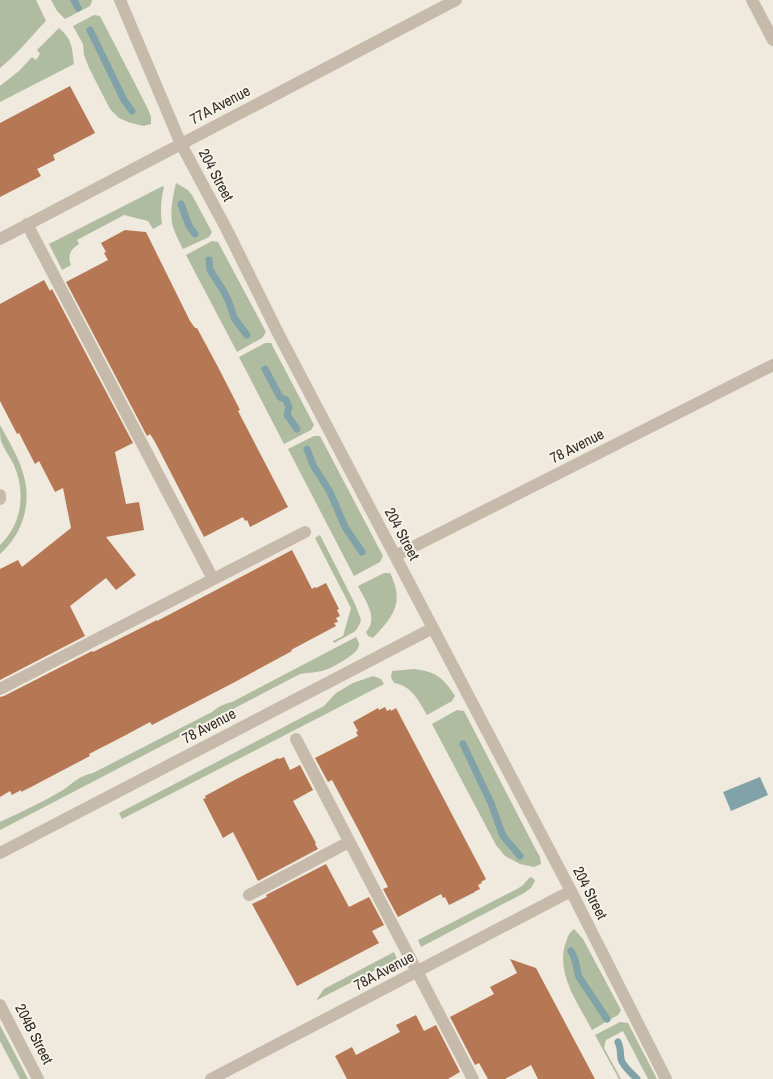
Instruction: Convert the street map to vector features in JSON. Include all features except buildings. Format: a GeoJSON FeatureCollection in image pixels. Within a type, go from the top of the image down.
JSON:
{"type":"FeatureCollection","features":[{"type":"Feature","properties":{"kind":"street","name":"204 Street"},"geometry":{"type":"LineString","coordinates":[[120,0],[181,144],[571,891],[666,1079]]}},
{"type":"Feature","properties":{"kind":"street","name":"77A Avenue"},"geometry":{"type":"LineString","coordinates":[[0,239],[456,0]]}},
{"type":"Feature","properties":{"kind":"street"},"geometry":{"type":"LineString","coordinates":[[752,0],[773,40]]}},
{"type":"Feature","properties":{"kind":"street"},"geometry":{"type":"LineString","coordinates":[[27,224],[213,579]]}},
{"type":"Feature","properties":{"kind":"street","name":"78 Avenue"},"geometry":{"type":"LineString","coordinates":[[395,556],[773,365]]}},
{"type":"Feature","properties":{"kind":"street"},"geometry":{"type":"LineString","coordinates":[[0,689],[304,532]]}},
{"type":"Feature","properties":{"kind":"street","name":"78 Avenue"},"geometry":{"type":"LineString","coordinates":[[0,853],[433,628]]}},
{"type":"Feature","properties":{"kind":"street"},"geometry":{"type":"LineString","coordinates":[[296,739],[473,1079]]}},
{"type":"Feature","properties":{"kind":"street"},"geometry":{"type":"LineString","coordinates":[[249,895],[349,842]]}},
{"type":"Feature","properties":{"kind":"street","name":"78A Avenue"},"geometry":{"type":"LineString","coordinates":[[211,1079],[571,891]]}},
{"type":"Feature","properties":{"kind":"street","name":"204B Street"},"geometry":{"type":"LineString","coordinates":[[0,1004],[38,1079]]}},
{"type":"Feature","properties":{"kind":"green space"},"geometry":{"type":"Polygon","coordinates":[[[0,0],[36,0],[46,21],[0,68],[0,0]]]}},
{"type":"Feature","properties":{"kind":"green space"},"geometry":{"type":"Polygon","coordinates":[[[51,0],[92,1],[90,6],[65,19],[57,11],[51,0]]]}},
{"type":"Feature","properties":{"kind":"green space"},"geometry":{"type":"Polygon","coordinates":[[[94,15],[100,16],[148,109],[151,124],[143,126],[128,122],[119,118],[110,109],[89,68],[84,55],[83,44],[73,26],[94,15]]]}},
{"type":"Feature","properties":{"kind":"green space"},"geometry":{"type":"Polygon","coordinates":[[[59,28],[67,36],[71,44],[74,64],[0,102],[0,86],[19,71],[32,57],[36,60],[40,54],[37,50],[59,28]]]}},
{"type":"Feature","properties":{"kind":"green space"},"geometry":{"type":"Polygon","coordinates":[[[176,183],[188,190],[192,195],[212,232],[209,237],[183,249],[174,230],[171,218],[176,183]]]}},
{"type":"Feature","properties":{"kind":"green space"},"geometry":{"type":"Polygon","coordinates":[[[163,186],[162,224],[153,229],[148,221],[124,215],[77,240],[79,244],[72,250],[70,255],[71,265],[62,270],[49,244],[163,186]]]}},
{"type":"Feature","properties":{"kind":"green space"},"geometry":{"type":"Polygon","coordinates":[[[212,241],[218,242],[266,332],[262,338],[237,352],[186,255],[212,241]]]}},
{"type":"Feature","properties":{"kind":"green space"},"geometry":{"type":"Polygon","coordinates":[[[265,343],[271,343],[314,425],[311,430],[284,444],[239,357],[265,343]]]}},
{"type":"Feature","properties":{"kind":"green space"},"geometry":{"type":"Polygon","coordinates":[[[0,425],[20,464],[27,493],[24,515],[20,526],[8,546],[0,554],[0,545],[13,528],[17,518],[21,497],[18,476],[1,441],[0,425]]]}},
{"type":"Feature","properties":{"kind":"green space"},"geometry":{"type":"Polygon","coordinates":[[[314,436],[320,436],[383,556],[380,562],[354,576],[288,449],[314,436]]]}},
{"type":"Feature","properties":{"kind":"green space"},"geometry":{"type":"Polygon","coordinates":[[[320,535],[355,604],[361,621],[354,632],[334,643],[333,641],[343,636],[351,608],[315,538],[320,535]]]}},
{"type":"Feature","properties":{"kind":"green space"},"geometry":{"type":"Polygon","coordinates":[[[384,573],[390,573],[394,584],[396,593],[395,609],[373,638],[368,636],[366,632],[370,627],[371,615],[358,586],[384,573]]]}},
{"type":"Feature","properties":{"kind":"green space"},"geometry":{"type":"Polygon","coordinates":[[[356,637],[359,643],[357,650],[328,669],[300,674],[0,830],[0,822],[63,790],[80,778],[356,637]]]}},
{"type":"Feature","properties":{"kind":"green space"},"geometry":{"type":"Polygon","coordinates":[[[414,669],[428,672],[443,680],[455,696],[452,701],[427,715],[414,694],[400,684],[394,683],[391,677],[392,671],[414,669]]]}},
{"type":"Feature","properties":{"kind":"green space"},"geometry":{"type":"Polygon","coordinates":[[[373,676],[381,679],[384,684],[122,819],[119,813],[324,706],[336,693],[353,683],[373,676]]]}},
{"type":"Feature","properties":{"kind":"green space"},"geometry":{"type":"Polygon","coordinates":[[[457,710],[464,711],[540,857],[541,864],[534,867],[520,864],[505,856],[496,845],[432,724],[457,710]]]}},
{"type":"Feature","properties":{"kind":"green space"},"geometry":{"type":"Polygon","coordinates":[[[530,877],[535,881],[531,888],[524,893],[421,947],[418,940],[517,889],[530,877]]]}},
{"type":"Feature","properties":{"kind":"green space"},"geometry":{"type":"Polygon","coordinates":[[[574,929],[583,939],[621,1010],[618,1015],[592,1030],[570,988],[563,965],[566,942],[574,929]]]}},
{"type":"Feature","properties":{"kind":"green space"},"geometry":{"type":"Polygon","coordinates":[[[394,952],[397,959],[317,1000],[324,989],[394,952]]]}},
{"type":"Feature","properties":{"kind":"green space"},"geometry":{"type":"Polygon","coordinates":[[[620,1022],[628,1023],[657,1079],[648,1079],[623,1031],[606,1040],[604,1048],[621,1079],[619,1079],[595,1035],[620,1022]]]}},
{"type":"Feature","properties":{"kind":"green space"},"geometry":{"type":"Polygon","coordinates":[[[0,1025],[28,1079],[20,1079],[0,1041],[0,1025]]]}},
{"type":"Feature","properties":{"kind":"water"},"geometry":{"type":"Polygon","coordinates":[[[760,777],[768,795],[731,811],[723,792],[760,777]]]}},
{"type":"Feature","properties":{"kind":"waterway"},"geometry":{"type":"LineString","coordinates":[[74,0],[78,8]]}},
{"type":"Feature","properties":{"kind":"waterway"},"geometry":{"type":"LineString","coordinates":[[90,30],[124,100],[132,111]]}},
{"type":"Feature","properties":{"kind":"waterway"},"geometry":{"type":"LineString","coordinates":[[181,204],[189,226],[195,234]]}},
{"type":"Feature","properties":{"kind":"waterway"},"geometry":{"type":"LineString","coordinates":[[209,260],[210,270],[223,290],[234,318],[247,335]]}},
{"type":"Feature","properties":{"kind":"waterway"},"geometry":{"type":"LineString","coordinates":[[265,369],[280,397],[286,400],[289,407],[287,415],[297,429]]}},
{"type":"Feature","properties":{"kind":"waterway"},"geometry":{"type":"LineString","coordinates":[[307,449],[313,465],[330,492],[345,527],[362,552]]}},
{"type":"Feature","properties":{"kind":"waterway"},"geometry":{"type":"LineString","coordinates":[[463,744],[491,803],[503,836],[520,856]]}},
{"type":"Feature","properties":{"kind":"waterway"},"geometry":{"type":"LineString","coordinates":[[571,951],[579,977],[607,1019]]}},
{"type":"Feature","properties":{"kind":"waterway"},"geometry":{"type":"LineString","coordinates":[[618,1042],[622,1062],[637,1079]]}}]}
